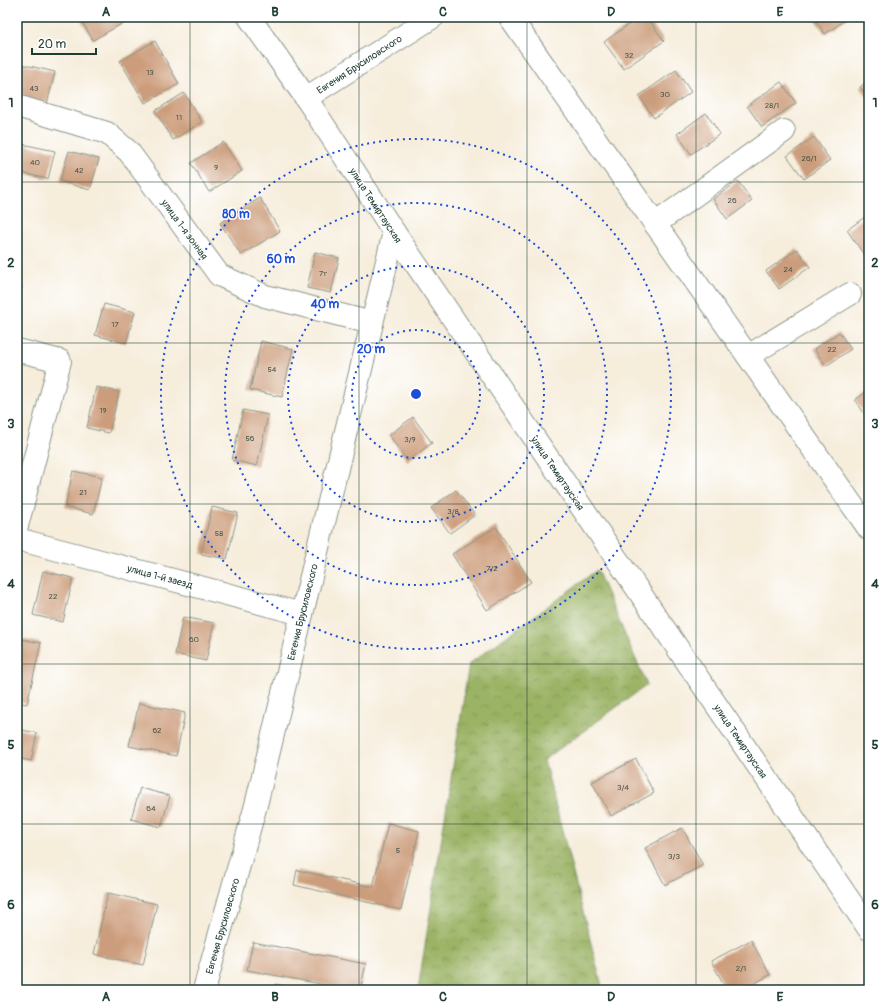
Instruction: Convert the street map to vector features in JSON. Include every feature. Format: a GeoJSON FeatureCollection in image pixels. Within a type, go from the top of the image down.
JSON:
{"type":"FeatureCollection","features":[{"type":"Feature","properties":{"kind":"street","name":"улица Темиртауская"},"geometry":{"type":"LineString","coordinates":[[248,17],[306,98],[394,232],[869,929]]}},
{"type":"Feature","properties":{"kind":"street","name":"Евгения Брусиловского"},"geometry":{"type":"LineString","coordinates":[[306,98],[433,17]]}},
{"type":"Feature","properties":{"kind":"street"},"geometry":{"type":"LineString","coordinates":[[510,17],[869,529]]}},
{"type":"Feature","properties":{"kind":"street","name":"улица 1-я зонная"},"geometry":{"type":"LineString","coordinates":[[17,106],[107,133],[129,152],[219,275],[265,296],[372,323]]}},
{"type":"Feature","properties":{"kind":"street"},"geometry":{"type":"LineString","coordinates":[[655,224],[784,131]]}},
{"type":"Feature","properties":{"kind":"street","name":"Евгения Брусиловского"},"geometry":{"type":"LineString","coordinates":[[204,990],[256,805],[394,232]]}},
{"type":"Feature","properties":{"kind":"street"},"geometry":{"type":"LineString","coordinates":[[748,356],[850,294]]}},
{"type":"Feature","properties":{"kind":"street"},"geometry":{"type":"LineString","coordinates":[[17,350],[60,361],[17,526]]}},
{"type":"Feature","properties":{"kind":"street","name":"улица 1-й заезд"},"geometry":{"type":"LineString","coordinates":[[17,539],[302,614]]}},
{"type":"Feature","properties":{"kind":"green space"},"geometry":{"type":"Polygon","coordinates":[[[597,570],[647,685],[544,760],[603,990],[418,990],[469,664],[597,570]]]}},
{"type":"Feature","properties":{"kind":"building"},"geometry":{"type":"Polygon","coordinates":[[[79,17],[131,17],[132,18],[93,40],[79,17]]]}},
{"type":"Feature","properties":{"kind":"building"},"geometry":{"type":"Polygon","coordinates":[[[639,17],[647,17],[664,41],[624,69],[604,42],[639,17]]]}},
{"type":"Feature","properties":{"kind":"building"},"geometry":{"type":"Polygon","coordinates":[[[813,17],[849,17],[825,34],[813,17]]]}},
{"type":"Feature","properties":{"kind":"building"},"geometry":{"type":"Polygon","coordinates":[[[155,41],[179,84],[145,103],[120,61],[155,41]]]}},
{"type":"Feature","properties":{"kind":"building"},"geometry":{"type":"Polygon","coordinates":[[[21,64],[55,72],[47,104],[17,97],[17,79],[21,64]]]}},
{"type":"Feature","properties":{"kind":"building"},"geometry":{"type":"Polygon","coordinates":[[[676,70],[691,92],[654,118],[639,96],[676,70]]]}},
{"type":"Feature","properties":{"kind":"building"},"geometry":{"type":"Polygon","coordinates":[[[869,80],[869,99],[860,87],[869,80]]]}},
{"type":"Feature","properties":{"kind":"building"},"geometry":{"type":"Polygon","coordinates":[[[781,82],[796,103],[762,127],[747,106],[781,82]]]}},
{"type":"Feature","properties":{"kind":"building"},"geometry":{"type":"Polygon","coordinates":[[[184,93],[202,122],[173,140],[155,111],[184,93]]]}},
{"type":"Feature","properties":{"kind":"building"},"geometry":{"type":"Polygon","coordinates":[[[706,113],[720,134],[691,154],[677,134],[706,113]]]}},
{"type":"Feature","properties":{"kind":"building"},"geometry":{"type":"Polygon","coordinates":[[[814,137],[830,160],[804,179],[787,156],[814,137]]]}},
{"type":"Feature","properties":{"kind":"building"},"geometry":{"type":"Polygon","coordinates":[[[223,142],[242,171],[209,192],[191,163],[223,142]]]}},
{"type":"Feature","properties":{"kind":"building"},"geometry":{"type":"Polygon","coordinates":[[[17,143],[55,151],[48,179],[17,172],[17,143]]]}},
{"type":"Feature","properties":{"kind":"building"},"geometry":{"type":"Polygon","coordinates":[[[69,151],[99,159],[90,190],[60,181],[69,151]]]}},
{"type":"Feature","properties":{"kind":"building"},"geometry":{"type":"Polygon","coordinates":[[[738,181],[752,201],[727,219],[713,199],[738,181]]]}},
{"type":"Feature","properties":{"kind":"building"},"geometry":{"type":"Polygon","coordinates":[[[260,198],[280,231],[241,255],[220,223],[260,198]]]}},
{"type":"Feature","properties":{"kind":"building"},"geometry":{"type":"Polygon","coordinates":[[[869,214],[869,262],[847,230],[869,214]]]}},
{"type":"Feature","properties":{"kind":"building"},"geometry":{"type":"Polygon","coordinates":[[[797,249],[810,267],[779,289],[766,271],[797,249]]]}},
{"type":"Feature","properties":{"kind":"building"},"geometry":{"type":"Polygon","coordinates":[[[315,252],[339,258],[331,293],[307,288],[315,252]]]}},
{"type":"Feature","properties":{"kind":"building"},"geometry":{"type":"Polygon","coordinates":[[[17,285],[22,286],[18,305],[17,305],[17,285]]]}},
{"type":"Feature","properties":{"kind":"building"},"geometry":{"type":"Polygon","coordinates":[[[104,304],[135,312],[126,343],[95,335],[104,304]]]}},
{"type":"Feature","properties":{"kind":"building"},"geometry":{"type":"Polygon","coordinates":[[[839,332],[851,349],[826,366],[814,349],[839,332]]]}},
{"type":"Feature","properties":{"kind":"building"},"geometry":{"type":"Polygon","coordinates":[[[261,341],[293,349],[282,397],[250,390],[261,341]]]}},
{"type":"Feature","properties":{"kind":"building"},"geometry":{"type":"Polygon","coordinates":[[[96,387],[119,392],[109,433],[87,428],[96,387]]]}},
{"type":"Feature","properties":{"kind":"building"},"geometry":{"type":"Polygon","coordinates":[[[869,390],[869,420],[855,400],[869,390]]]}},
{"type":"Feature","properties":{"kind":"building"},"geometry":{"type":"Polygon","coordinates":[[[243,410],[268,415],[257,466],[232,460],[243,410]]]}},
{"type":"Feature","properties":{"kind":"building"},"geometry":{"type":"Polygon","coordinates":[[[413,417],[432,443],[407,461],[389,435],[413,417]]]}},
{"type":"Feature","properties":{"kind":"building"},"geometry":{"type":"Polygon","coordinates":[[[73,471],[102,477],[93,514],[65,507],[73,471]]]}},
{"type":"Feature","properties":{"kind":"building"},"geometry":{"type":"Polygon","coordinates":[[[456,490],[475,515],[450,533],[431,508],[456,490]]]}},
{"type":"Feature","properties":{"kind":"building"},"geometry":{"type":"Polygon","coordinates":[[[212,507],[238,513],[227,559],[201,554],[212,507]]]}},
{"type":"Feature","properties":{"kind":"building"},"geometry":{"type":"Polygon","coordinates":[[[496,527],[531,582],[487,610],[452,554],[496,527]]]}},
{"type":"Feature","properties":{"kind":"building"},"geometry":{"type":"Polygon","coordinates":[[[43,571],[73,578],[63,622],[33,615],[43,571]]]}},
{"type":"Feature","properties":{"kind":"building"},"geometry":{"type":"Polygon","coordinates":[[[183,617],[214,623],[206,661],[175,654],[183,617]]]}},
{"type":"Feature","properties":{"kind":"building"},"geometry":{"type":"Polygon","coordinates":[[[17,638],[41,643],[27,704],[17,702],[17,638]]]}},
{"type":"Feature","properties":{"kind":"building"},"geometry":{"type":"Polygon","coordinates":[[[139,703],[185,713],[176,756],[129,746],[139,703]]]}},
{"type":"Feature","properties":{"kind":"building"},"geometry":{"type":"Polygon","coordinates":[[[17,729],[37,733],[31,761],[17,758],[17,729]]]}},
{"type":"Feature","properties":{"kind":"building"},"geometry":{"type":"Polygon","coordinates":[[[636,759],[654,793],[611,816],[592,782],[636,759]]]}},
{"type":"Feature","properties":{"kind":"building"},"geometry":{"type":"Polygon","coordinates":[[[140,788],[170,796],[161,827],[131,819],[140,788]]]}},
{"type":"Feature","properties":{"kind":"building"},"geometry":{"type":"Polygon","coordinates":[[[388,823],[419,831],[401,910],[294,885],[297,870],[373,887],[388,823]]]}},
{"type":"Feature","properties":{"kind":"building"},"geometry":{"type":"Polygon","coordinates":[[[682,828],[703,865],[665,885],[645,848],[682,828]]]}},
{"type":"Feature","properties":{"kind":"building"},"geometry":{"type":"Polygon","coordinates":[[[108,893],[157,904],[143,965],[94,954],[108,893]]]}},
{"type":"Feature","properties":{"kind":"building"},"geometry":{"type":"Polygon","coordinates":[[[751,940],[770,975],[742,990],[727,990],[711,961],[751,940]]]}},
{"type":"Feature","properties":{"kind":"building"},"geometry":{"type":"Polygon","coordinates":[[[253,942],[366,964],[360,990],[352,990],[247,970],[253,942]]]}},
{"type":"Feature","properties":{"kind":"building"},"geometry":{"type":"Polygon","coordinates":[[[276,984],[297,989],[297,990],[274,990],[276,984]]]}}]}
